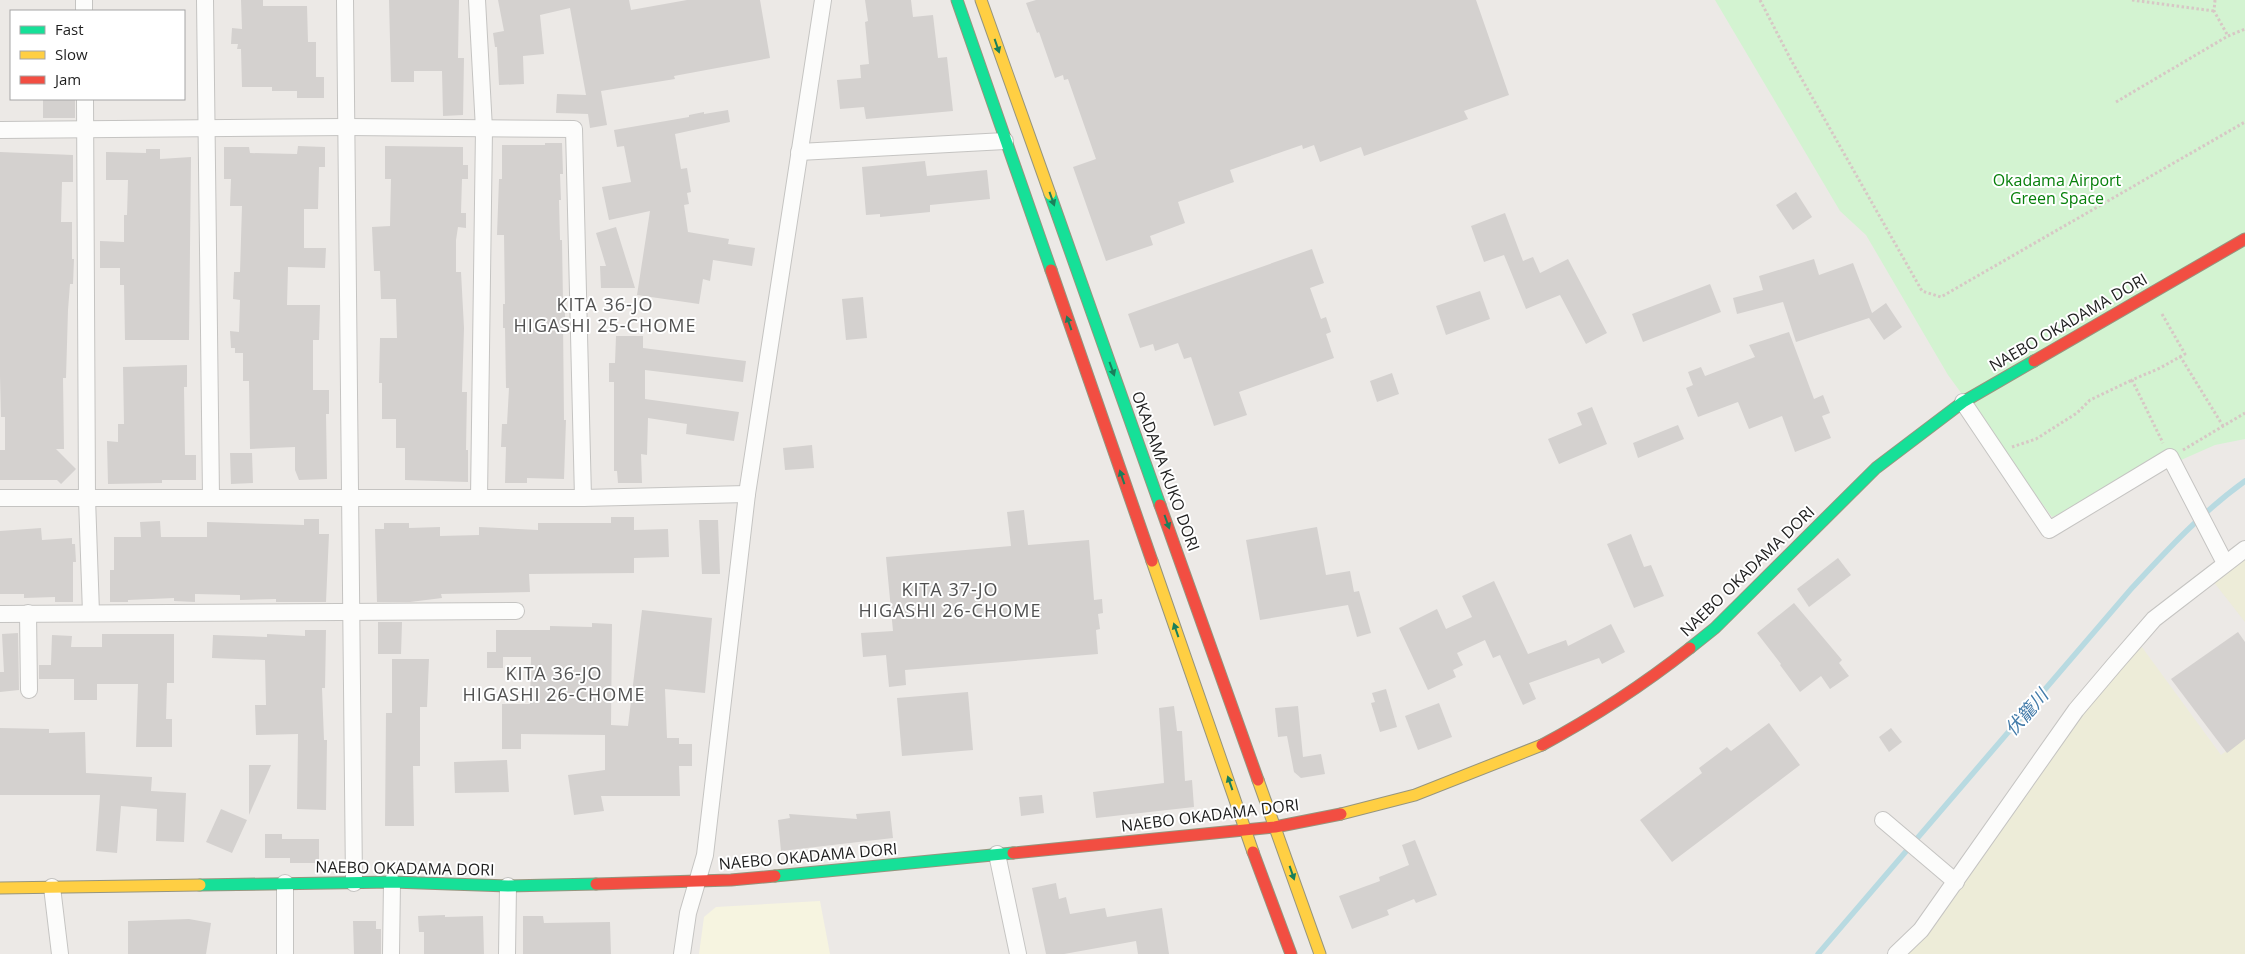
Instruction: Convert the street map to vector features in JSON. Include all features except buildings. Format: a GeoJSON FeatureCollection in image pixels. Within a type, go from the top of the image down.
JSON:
{"type":"FeatureCollection","features":[{"type":"Feature","properties":{"kind":"main road"},"geometry":{"type":"LineString","coordinates":[[957,0],[1245,830],[1292,954]]}},
{"type":"Feature","properties":{"kind":"main road","name":"OKADAMA KUKO DORI"},"geometry":{"type":"LineString","coordinates":[[981,0],[1320,954]]}},
{"type":"Feature","properties":{"kind":"main road","name":"NAEBO OKADAMA DORI"},"geometry":{"type":"LineString","coordinates":[[0,888],[354,882],[508,886],[731,880],[1275,827],[1352,812],[1415,795],[1535,748],[1579,725],[1645,683],[1715,628],[1876,468],[1963,402],[2245,239]]}},
{"type":"Feature","properties":{"kind":"street"},"geometry":{"type":"LineString","coordinates":[[205,0],[211,497]]}},
{"type":"Feature","properties":{"kind":"street"},"geometry":{"type":"LineString","coordinates":[[345,0],[354,882]]}},
{"type":"Feature","properties":{"kind":"street"},"geometry":{"type":"LineString","coordinates":[[477,0],[484,129],[479,498]]}},
{"type":"Feature","properties":{"kind":"street"},"geometry":{"type":"LineString","coordinates":[[682,954],[688,913],[706,854],[747,494],[823,0]]}},
{"type":"Feature","properties":{"kind":"street"},"geometry":{"type":"LineString","coordinates":[[85,100],[87,498],[91,613]]}},
{"type":"Feature","properties":{"kind":"street"},"geometry":{"type":"LineString","coordinates":[[0,130],[207,130],[346,127],[574,129],[583,498]]}},
{"type":"Feature","properties":{"kind":"street"},"geometry":{"type":"LineString","coordinates":[[799,152],[1005,141]]}},
{"type":"Feature","properties":{"kind":"street"},"geometry":{"type":"LineString","coordinates":[[1963,402],[2049,530],[2170,457],[2225,563]]}},
{"type":"Feature","properties":{"kind":"street"},"geometry":{"type":"LineString","coordinates":[[0,498],[583,498],[747,494]]}},
{"type":"Feature","properties":{"kind":"street"},"geometry":{"type":"LineString","coordinates":[[1896,954],[1921,930],[2071,718],[2115,664],[2154,619],[2245,549]]}},
{"type":"Feature","properties":{"kind":"street"},"geometry":{"type":"LineString","coordinates":[[0,614],[516,611]]}},
{"type":"Feature","properties":{"kind":"street"},"geometry":{"type":"LineString","coordinates":[[28,614],[29,690]]}},
{"type":"Feature","properties":{"kind":"street"},"geometry":{"type":"LineString","coordinates":[[1884,820],[1956,882]]}},
{"type":"Feature","properties":{"kind":"street"},"geometry":{"type":"LineString","coordinates":[[997,854],[1018,954]]}},
{"type":"Feature","properties":{"kind":"street"},"geometry":{"type":"LineString","coordinates":[[391,954],[392,882]]}},
{"type":"Feature","properties":{"kind":"street"},"geometry":{"type":"LineString","coordinates":[[285,884],[285,954]]}},
{"type":"Feature","properties":{"kind":"street"},"geometry":{"type":"LineString","coordinates":[[507,954],[508,886]]}},
{"type":"Feature","properties":{"kind":"street"},"geometry":{"type":"LineString","coordinates":[[52,887],[60,954]]}},
{"type":"Feature","properties":{"kind":"path"},"geometry":{"type":"LineString","coordinates":[[1760,0],[1791,60],[1922,290],[1941,297],[2245,122]]}},
{"type":"Feature","properties":{"kind":"path"},"geometry":{"type":"LineString","coordinates":[[2132,0],[2214,11]]}},
{"type":"Feature","properties":{"kind":"path"},"geometry":{"type":"LineString","coordinates":[[2215,0],[2214,11],[2228,36]]}},
{"type":"Feature","properties":{"kind":"path"},"geometry":{"type":"LineString","coordinates":[[2116,102],[2228,36],[2245,29]]}},
{"type":"Feature","properties":{"kind":"path"},"geometry":{"type":"LineString","coordinates":[[1999,456],[2013,446],[2036,439],[2077,413],[2090,400],[2160,368],[2185,354],[2162,314]]}},
{"type":"Feature","properties":{"kind":"path"},"geometry":{"type":"LineString","coordinates":[[2180,356],[2223,426]]}},
{"type":"Feature","properties":{"kind":"path"},"geometry":{"type":"LineString","coordinates":[[2132,380],[2170,457],[2245,413]]}},
{"type":"Feature","properties":{"kind":"shaded area"},"geometry":{"type":"Polygon","coordinates":[[[820,901],[830,954],[699,954],[704,917],[716,907],[820,901]]]}},
{"type":"Feature","properties":{"kind":"green space","name":"Okadama Airport Green Space"},"geometry":{"type":"Polygon","coordinates":[[[1715,0],[2245,0],[2245,439],[2215,445],[2052,517],[1948,375],[1866,235],[1840,211],[1715,0]]]}},
{"type":"Feature","properties":{"kind":"green space"},"geometry":{"type":"Polygon","coordinates":[[[2245,549],[2245,622],[2209,576],[2245,549]]]}},
{"type":"Feature","properties":{"kind":"green space"},"geometry":{"type":"Polygon","coordinates":[[[2136,639],[2221,755],[2245,737],[2245,954],[1896,954],[2136,639]]]}},
{"type":"Feature","properties":{"kind":"waterway","name":"伏籠川"},"geometry":{"type":"LineString","coordinates":[[1818,954],[2131,589],[2200,519],[2245,481]]}},
{"type":"Feature","properties":{"kind":"traffic: fast"},"geometry":{"type":"LineString","coordinates":[[957,0],[1051,270]]}},
{"type":"Feature","properties":{"kind":"traffic: fast"},"geometry":{"type":"LineString","coordinates":[[1050,194],[1160,505]]}},
{"type":"Feature","properties":{"kind":"traffic: fast"},"geometry":{"type":"LineString","coordinates":[[1690,648],[1715,628],[1876,468],[1963,402],[2034,361]]}},
{"type":"Feature","properties":{"kind":"traffic: fast"},"geometry":{"type":"LineString","coordinates":[[775,876],[1013,853]]}},
{"type":"Feature","properties":{"kind":"traffic: fast"},"geometry":{"type":"LineString","coordinates":[[200,885],[392,882],[508,886],[596,884]]}},
{"type":"Feature","properties":{"kind":"traffic: slow"},"geometry":{"type":"LineString","coordinates":[[981,0],[1050,194]]}},
{"type":"Feature","properties":{"kind":"traffic: slow"},"geometry":{"type":"LineString","coordinates":[[1152,561],[1253,852]]}},
{"type":"Feature","properties":{"kind":"traffic: slow"},"geometry":{"type":"LineString","coordinates":[[1341,814],[1415,795],[1542,745]]}},
{"type":"Feature","properties":{"kind":"traffic: slow"},"geometry":{"type":"LineString","coordinates":[[1258,780],[1320,954]]}},
{"type":"Feature","properties":{"kind":"traffic: slow"},"geometry":{"type":"LineString","coordinates":[[0,888],[200,885]]}},
{"type":"Feature","properties":{"kind":"traffic: jam"},"geometry":{"type":"LineString","coordinates":[[2034,361],[2245,239]]}},
{"type":"Feature","properties":{"kind":"traffic: jam"},"geometry":{"type":"LineString","coordinates":[[1051,270],[1152,561]]}},
{"type":"Feature","properties":{"kind":"traffic: jam"},"geometry":{"type":"LineString","coordinates":[[1160,505],[1258,780]]}},
{"type":"Feature","properties":{"kind":"traffic: jam"},"geometry":{"type":"LineString","coordinates":[[1542,745],[1618,700],[1690,648]]}},
{"type":"Feature","properties":{"kind":"traffic: jam"},"geometry":{"type":"LineString","coordinates":[[1013,853],[1275,827],[1341,814]]}},
{"type":"Feature","properties":{"kind":"traffic: jam"},"geometry":{"type":"LineString","coordinates":[[1253,852],[1291,954]]}},
{"type":"Feature","properties":{"kind":"traffic: jam"},"geometry":{"type":"LineString","coordinates":[[596,884],[731,880],[775,876]]}},
{"type":"Feature","properties":{"kind":"district","name":"KITA 36-JO HIGASHI 25-CHOME"},"geometry":{"type":"Point","coordinates":[605,314]}},
{"type":"Feature","properties":{"kind":"district","name":"KITA 37-JO HIGASHI 26-CHOME"},"geometry":{"type":"Point","coordinates":[950,599]}},
{"type":"Feature","properties":{"kind":"district","name":"KITA 36-JO HIGASHI 26-CHOME"},"geometry":{"type":"Point","coordinates":[554,683]}}]}
